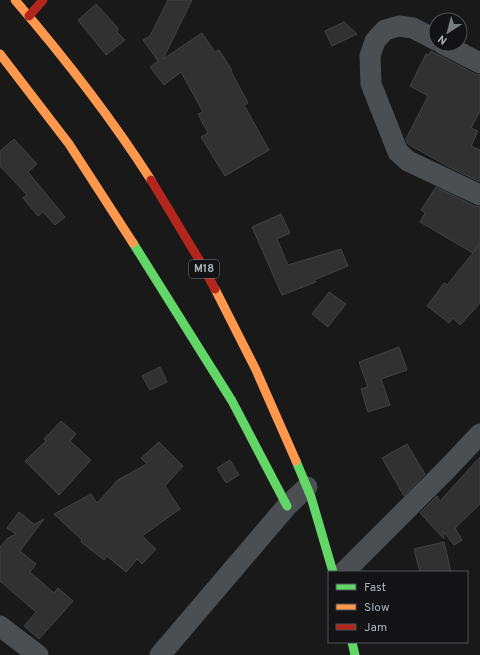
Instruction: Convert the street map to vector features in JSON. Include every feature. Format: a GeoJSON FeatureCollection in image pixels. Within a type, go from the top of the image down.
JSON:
{"type":"FeatureCollection","features":[{"type":"Feature","properties":{"kind":"main road","name":"M18"},"geometry":{"type":"LineString","coordinates":[[15,0],[70,65],[133,150],[225,305],[265,389],[307,487],[333,571]]}},
{"type":"Feature","properties":{"kind":"main road"},"geometry":{"type":"LineString","coordinates":[[29,16],[43,0]]}},
{"type":"Feature","properties":{"kind":"main road"},"geometry":{"type":"LineString","coordinates":[[0,54],[70,144],[166,294],[232,401],[287,506]]}},
{"type":"Feature","properties":{"kind":"main road"},"geometry":{"type":"LineString","coordinates":[[352,643],[355,655]]}},
{"type":"Feature","properties":{"kind":"street"},"geometry":{"type":"LineString","coordinates":[[428,36],[413,28],[399,26],[385,30],[375,41],[370,56],[371,84],[398,152],[408,161],[480,194]]}},
{"type":"Feature","properties":{"kind":"street"},"geometry":{"type":"LineString","coordinates":[[459,52],[480,63]]}},
{"type":"Feature","properties":{"kind":"street"},"geometry":{"type":"LineString","coordinates":[[345,571],[479,439]]}},
{"type":"Feature","properties":{"kind":"street"},"geometry":{"type":"LineString","coordinates":[[160,655],[287,506],[307,487]]}},
{"type":"Feature","properties":{"kind":"street"},"geometry":{"type":"LineString","coordinates":[[0,626],[38,655]]}},
{"type":"Feature","properties":{"kind":"building"},"geometry":{"type":"Polygon","coordinates":[[[168,0],[192,0],[163,59],[202,33],[215,52],[219,50],[232,70],[231,71],[248,103],[244,105],[269,150],[225,176],[201,137],[208,133],[198,114],[203,112],[181,72],[164,85],[150,67],[158,61],[143,40],[150,36],[168,0]]]}},
{"type":"Feature","properties":{"kind":"building"},"geometry":{"type":"Polygon","coordinates":[[[96,4],[118,28],[117,32],[125,40],[106,55],[78,20],[96,4]]]}},
{"type":"Feature","properties":{"kind":"building"},"geometry":{"type":"Polygon","coordinates":[[[344,22],[357,34],[332,46],[325,31],[344,22]]]}},
{"type":"Feature","properties":{"kind":"building"},"geometry":{"type":"Polygon","coordinates":[[[430,52],[433,52],[475,74],[480,75],[480,111],[471,128],[478,131],[471,146],[480,150],[480,182],[449,167],[408,144],[406,139],[428,96],[410,86],[426,54],[429,55],[430,52]]]}},
{"type":"Feature","properties":{"kind":"building"},"geometry":{"type":"Polygon","coordinates":[[[14,139],[37,164],[28,172],[65,217],[55,225],[43,212],[38,216],[23,198],[27,195],[0,166],[0,151],[14,139]]]}},
{"type":"Feature","properties":{"kind":"building"},"geometry":{"type":"Polygon","coordinates":[[[436,187],[480,207],[480,242],[474,252],[480,244],[480,303],[460,325],[453,318],[449,323],[427,306],[444,283],[447,285],[473,253],[420,222],[425,213],[421,210],[436,187]]]}},
{"type":"Feature","properties":{"kind":"building"},"geometry":{"type":"Polygon","coordinates":[[[281,214],[290,233],[277,239],[288,265],[341,249],[348,266],[314,280],[316,282],[282,295],[252,227],[281,214]]]}},
{"type":"Feature","properties":{"kind":"building"},"geometry":{"type":"Polygon","coordinates":[[[329,292],[346,304],[328,327],[312,314],[329,292]]]}},
{"type":"Feature","properties":{"kind":"building"},"geometry":{"type":"Polygon","coordinates":[[[399,347],[407,370],[381,379],[390,405],[368,412],[361,389],[368,387],[359,362],[399,347]]]}},
{"type":"Feature","properties":{"kind":"building"},"geometry":{"type":"Polygon","coordinates":[[[160,367],[167,382],[150,390],[142,376],[160,367]]]}},
{"type":"Feature","properties":{"kind":"building"},"geometry":{"type":"Polygon","coordinates":[[[61,421],[76,434],[70,441],[91,460],[59,495],[25,461],[46,441],[44,439],[61,421]]]}},
{"type":"Feature","properties":{"kind":"building"},"geometry":{"type":"Polygon","coordinates":[[[159,442],[183,466],[165,486],[180,509],[142,536],[156,549],[142,564],[137,559],[126,572],[107,556],[104,560],[81,542],[82,540],[54,514],[91,494],[97,503],[118,480],[147,464],[141,458],[159,442]]]}},
{"type":"Feature","properties":{"kind":"building"},"geometry":{"type":"Polygon","coordinates":[[[407,444],[425,474],[404,496],[382,458],[407,444]]]}},
{"type":"Feature","properties":{"kind":"building"},"geometry":{"type":"Polygon","coordinates":[[[480,457],[480,504],[455,528],[462,540],[454,545],[443,531],[444,539],[420,513],[437,496],[440,501],[480,457]]]}},
{"type":"Feature","properties":{"kind":"building"},"geometry":{"type":"Polygon","coordinates":[[[230,460],[239,475],[226,483],[217,468],[230,460]]]}},
{"type":"Feature","properties":{"kind":"building"},"geometry":{"type":"Polygon","coordinates":[[[19,512],[34,524],[33,525],[44,519],[20,551],[36,564],[30,572],[54,593],[58,588],[73,601],[39,639],[24,626],[36,612],[0,581],[0,547],[8,538],[16,534],[7,528],[19,512]]]}},
{"type":"Feature","properties":{"kind":"building"},"geometry":{"type":"Polygon","coordinates":[[[444,542],[451,571],[420,571],[414,549],[444,542]]]}},
{"type":"Feature","properties":{"kind":"traffic: fast"},"geometry":{"type":"LineString","coordinates":[[133,243],[232,401],[287,506]]}},
{"type":"Feature","properties":{"kind":"traffic: fast"},"geometry":{"type":"LineString","coordinates":[[296,461],[311,497],[333,571]]}},
{"type":"Feature","properties":{"kind":"traffic: fast"},"geometry":{"type":"LineString","coordinates":[[352,643],[355,655]]}},
{"type":"Feature","properties":{"kind":"traffic: slow"},"geometry":{"type":"LineString","coordinates":[[15,0],[86,87],[151,180]]}},
{"type":"Feature","properties":{"kind":"traffic: slow"},"geometry":{"type":"LineString","coordinates":[[0,54],[69,144],[133,243]]}},
{"type":"Feature","properties":{"kind":"traffic: slow"},"geometry":{"type":"LineString","coordinates":[[215,289],[256,370],[296,461]]}},
{"type":"Feature","properties":{"kind":"traffic: jam"},"geometry":{"type":"LineString","coordinates":[[29,16],[43,0]]}},
{"type":"Feature","properties":{"kind":"traffic: jam"},"geometry":{"type":"LineString","coordinates":[[151,180],[215,289]]}}]}
